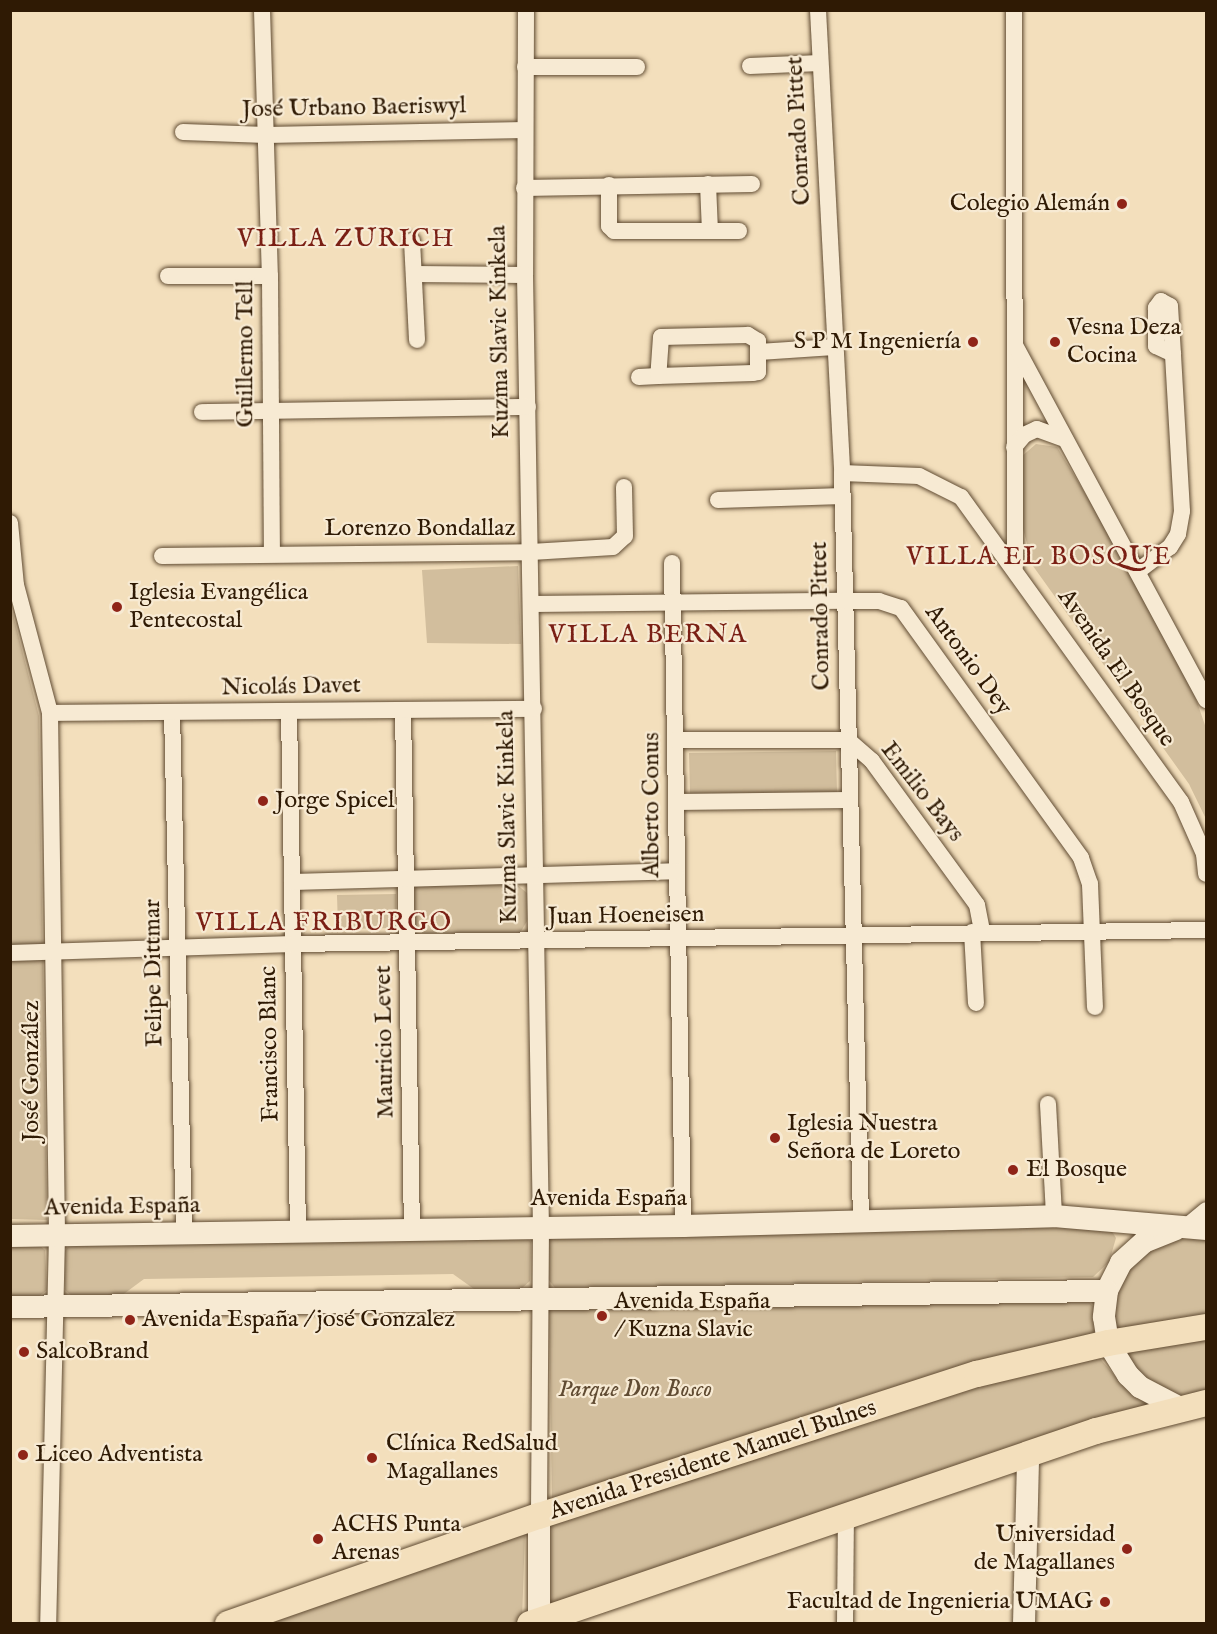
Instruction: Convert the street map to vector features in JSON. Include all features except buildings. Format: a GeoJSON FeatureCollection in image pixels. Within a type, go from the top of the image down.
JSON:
{"type":"FeatureCollection","features":[{"type":"Feature","properties":{"kind":"main road","name":"Avenida España"},"geometry":{"type":"LineString","coordinates":[[10,1236],[541,1226],[683,1226],[1054,1216],[1196,1228]]}},
{"type":"Feature","properties":{"kind":"main road"},"geometry":{"type":"LineString","coordinates":[[1194,1406],[1140,1387],[1116,1360],[1108,1343],[1104,1317],[1107,1291],[1131,1251],[1157,1235],[1196,1228]]}},
{"type":"Feature","properties":{"kind":"main road"},"geometry":{"type":"LineString","coordinates":[[10,1307],[1107,1291]]}},
{"type":"Feature","properties":{"kind":"main road","name":"Avenida Presidente Manuel Bulnes"},"geometry":{"type":"LineString","coordinates":[[228,1623],[539,1516],[977,1374],[1108,1343],[1206,1328]]}},
{"type":"Feature","properties":{"kind":"main road"},"geometry":{"type":"LineString","coordinates":[[536,1622],[1096,1431],[1194,1406]]}},
{"type":"Feature","properties":{"kind":"main road"},"geometry":{"type":"LineString","coordinates":[[1024,1623],[1028,1455]]}},
{"type":"Feature","properties":{"kind":"main road","name":"Kuzma Slavic Kinkela"},"geometry":{"type":"LineString","coordinates":[[536,1622],[539,1516]]}},
{"type":"Feature","properties":{"kind":"street","name":"Guillermo Tell"},"geometry":{"type":"LineString","coordinates":[[262,10],[270,276],[272,554]]}},
{"type":"Feature","properties":{"kind":"street","name":"Kuzma Slavic Kinkela"},"geometry":{"type":"LineString","coordinates":[[526,10],[525,275],[533,604],[541,1226],[539,1516]]}},
{"type":"Feature","properties":{"kind":"street","name":"Conrado Pittet"},"geometry":{"type":"LineString","coordinates":[[818,10],[843,496],[851,934],[861,1221]]}},
{"type":"Feature","properties":{"kind":"street"},"geometry":{"type":"LineString","coordinates":[[1014,10],[1015,567]]}},
{"type":"Feature","properties":{"kind":"street"},"geometry":{"type":"LineString","coordinates":[[750,66],[820,63]]}},
{"type":"Feature","properties":{"kind":"street"},"geometry":{"type":"LineString","coordinates":[[525,68],[637,67]]}},
{"type":"Feature","properties":{"kind":"street","name":"José Urbano Baeriswyl"},"geometry":{"type":"LineString","coordinates":[[183,132],[266,135],[525,130]]}},
{"type":"Feature","properties":{"kind":"street"},"geometry":{"type":"LineString","coordinates":[[708,184],[710,231]]}},
{"type":"Feature","properties":{"kind":"street"},"geometry":{"type":"LineString","coordinates":[[524,188],[752,184]]}},
{"type":"Feature","properties":{"kind":"street"},"geometry":{"type":"LineString","coordinates":[[609,185],[609,226],[614,231],[739,231]]}},
{"type":"Feature","properties":{"kind":"street"},"geometry":{"type":"LineString","coordinates":[[412,241],[417,340]]}},
{"type":"Feature","properties":{"kind":"street"},"geometry":{"type":"LineString","coordinates":[[414,274],[525,275]]}},
{"type":"Feature","properties":{"kind":"street"},"geometry":{"type":"LineString","coordinates":[[168,276],[270,276]]}},
{"type":"Feature","properties":{"kind":"street"},"geometry":{"type":"LineString","coordinates":[[639,377],[753,373],[760,367],[758,341],[748,334],[664,336],[658,345],[658,376]]}},
{"type":"Feature","properties":{"kind":"street"},"geometry":{"type":"LineString","coordinates":[[1015,345],[1206,700]]}},
{"type":"Feature","properties":{"kind":"street"},"geometry":{"type":"LineString","coordinates":[[759,352],[834,347]]}},
{"type":"Feature","properties":{"kind":"street"},"geometry":{"type":"LineString","coordinates":[[1138,571],[1170,547],[1178,534],[1182,511],[1173,354]]}},
{"type":"Feature","properties":{"kind":"street"},"geometry":{"type":"LineString","coordinates":[[202,412],[271,413],[528,407]]}},
{"type":"Feature","properties":{"kind":"street"},"geometry":{"type":"LineString","coordinates":[[1014,447],[1024,435],[1037,429],[1065,439]]}},
{"type":"Feature","properties":{"kind":"street","name":"Avenida El Bosque"},"geometry":{"type":"LineString","coordinates":[[842,473],[919,476],[939,483],[961,497],[1015,567],[1181,802],[1204,854],[1206,874]]}},
{"type":"Feature","properties":{"kind":"street","name":"Lorenzo Bondallaz"},"geometry":{"type":"LineString","coordinates":[[162,556],[531,552],[613,546],[621,543],[626,536],[624,487]]}},
{"type":"Feature","properties":{"kind":"street"},"geometry":{"type":"LineString","coordinates":[[718,500],[843,496]]}},
{"type":"Feature","properties":{"kind":"street","name":"José González"},"geometry":{"type":"LineString","coordinates":[[10,523],[16,585],[50,713],[56,951],[57,1235],[48,1623]]}},
{"type":"Feature","properties":{"kind":"street","name":"Alberto Conus"},"geometry":{"type":"LineString","coordinates":[[672,563],[683,1226]]}},
{"type":"Feature","properties":{"kind":"street","name":"Antonio Dey"},"geometry":{"type":"LineString","coordinates":[[533,604],[845,601],[879,602],[901,608],[1081,858],[1090,884],[1095,1007]]}},
{"type":"Feature","properties":{"kind":"street","name":"Mauricio Levet"},"geometry":{"type":"LineString","coordinates":[[404,710],[412,1230]]}},
{"type":"Feature","properties":{"kind":"street","name":"Nicolás Davet"},"geometry":{"type":"LineString","coordinates":[[50,713],[534,710]]}},
{"type":"Feature","properties":{"kind":"street","name":"Francisco Blanc"},"geometry":{"type":"LineString","coordinates":[[289,711],[298,1232]]}},
{"type":"Feature","properties":{"kind":"street","name":"Felipe Dittmar"},"geometry":{"type":"LineString","coordinates":[[172,712],[184,1232]]}},
{"type":"Feature","properties":{"kind":"street","name":"Emilio Bays"},"geometry":{"type":"LineString","coordinates":[[676,740],[849,740],[872,761],[978,905],[976,1003]]}},
{"type":"Feature","properties":{"kind":"street"},"geometry":{"type":"LineString","coordinates":[[676,802],[848,800]]}},
{"type":"Feature","properties":{"kind":"street"},"geometry":{"type":"LineString","coordinates":[[292,882],[676,871]]}},
{"type":"Feature","properties":{"kind":"street","name":"Juan Hoeneisen"},"geometry":{"type":"LineString","coordinates":[[10,953],[293,944],[537,942],[1093,929],[1206,930]]}},
{"type":"Feature","properties":{"kind":"street"},"geometry":{"type":"LineString","coordinates":[[1048,1104],[1054,1216]]}},
{"type":"Feature","properties":{"kind":"street"},"geometry":{"type":"LineString","coordinates":[[1196,1228],[1206,1210]]}},
{"type":"Feature","properties":{"kind":"street"},"geometry":{"type":"LineString","coordinates":[[845,1623],[846,1516]]}},
{"type":"Feature","properties":{"kind":"green space"},"geometry":{"type":"Polygon","coordinates":[[[1036,444],[1057,447],[1128,564],[1188,676],[1206,728],[1206,819],[1189,784],[1033,566],[1022,525],[1021,457],[1036,444]]]}},
{"type":"Feature","properties":{"kind":"green space"},"geometry":{"type":"Polygon","coordinates":[[[518,566],[521,644],[427,643],[422,570],[518,566]]]}},
{"type":"Feature","properties":{"kind":"green space"},"geometry":{"type":"Polygon","coordinates":[[[11,607],[39,716],[47,1220],[11,1219],[11,607]]]}},
{"type":"Feature","properties":{"kind":"green space"},"geometry":{"type":"Polygon","coordinates":[[[836,751],[837,793],[690,795],[689,753],[836,751]]]}},
{"type":"Feature","properties":{"kind":"green space"},"geometry":{"type":"Polygon","coordinates":[[[515,883],[527,893],[530,916],[520,933],[416,933],[413,891],[417,886],[515,883]]]}},
{"type":"Feature","properties":{"kind":"green space"},"geometry":{"type":"Polygon","coordinates":[[[396,894],[396,928],[338,929],[337,895],[396,894]]]}},
{"type":"Feature","properties":{"kind":"green space"},"geometry":{"type":"Polygon","coordinates":[[[1099,1223],[1110,1228],[1116,1238],[1109,1262],[1093,1277],[555,1288],[548,1279],[549,1239],[559,1233],[1099,1223]]]}},
{"type":"Feature","properties":{"kind":"green space"},"geometry":{"type":"Polygon","coordinates":[[[1186,1232],[1206,1233],[1206,1397],[1172,1396],[1129,1370],[1109,1308],[1128,1262],[1186,1232]]]}},
{"type":"Feature","properties":{"kind":"green space"},"geometry":{"type":"Polygon","coordinates":[[[523,1233],[531,1242],[530,1281],[522,1288],[474,1289],[453,1274],[144,1279],[121,1296],[73,1297],[65,1290],[64,1252],[71,1243],[523,1233]]]}},
{"type":"Feature","properties":{"kind":"green space"},"geometry":{"type":"Polygon","coordinates":[[[10,1242],[35,1242],[45,1250],[47,1290],[38,1297],[11,1298],[10,1242]]]}},
{"type":"Feature","properties":{"kind":"green space","name":"Parque Don Bosco"},"geometry":{"type":"Polygon","coordinates":[[[1082,1295],[1093,1306],[1096,1328],[1088,1339],[552,1502],[549,1309],[1082,1295]]]}},
{"type":"Feature","properties":{"kind":"green space"},"geometry":{"type":"Polygon","coordinates":[[[1097,1355],[1121,1383],[1153,1408],[547,1624],[548,1526],[985,1375],[1097,1355]]]}},
{"type":"Feature","properties":{"kind":"green space"},"geometry":{"type":"Polygon","coordinates":[[[525,1532],[522,1620],[512,1624],[268,1624],[525,1532]]]}},
{"type":"Feature","properties":{"kind":"place","name":"Colegio Alemán"},"geometry":{"type":"Point","coordinates":[1122,204]}},
{"type":"Feature","properties":{"kind":"place","name":"S P M Ingeniería"},"geometry":{"type":"Point","coordinates":[973,342]}},
{"type":"Feature","properties":{"kind":"place","name":"Vesna Deza Cocina"},"geometry":{"type":"Point","coordinates":[1055,342]}},
{"type":"Feature","properties":{"kind":"place","name":"Iglesia Evangélica Pentecostal"},"geometry":{"type":"Point","coordinates":[117,607]}},
{"type":"Feature","properties":{"kind":"place","name":"Jorge Spicel"},"geometry":{"type":"Point","coordinates":[263,801]}},
{"type":"Feature","properties":{"kind":"place","name":"Iglesia Nuestra Señora de Loreto"},"geometry":{"type":"Point","coordinates":[775,1138]}},
{"type":"Feature","properties":{"kind":"place","name":"El Bosque"},"geometry":{"type":"Point","coordinates":[1013,1170]}},
{"type":"Feature","properties":{"kind":"place","name":"Avenida España / Kuzna Slavic"},"geometry":{"type":"Point","coordinates":[602,1316]}},
{"type":"Feature","properties":{"kind":"place","name":"Avenida España / josé Gonzalez"},"geometry":{"type":"Point","coordinates":[130,1320]}},
{"type":"Feature","properties":{"kind":"place","name":"SalcoBrand"},"geometry":{"type":"Point","coordinates":[24,1352]}},
{"type":"Feature","properties":{"kind":"place","name":"Liceo Adventista"},"geometry":{"type":"Point","coordinates":[23,1455]}},
{"type":"Feature","properties":{"kind":"place","name":"Clínica RedSalud Magallanes"},"geometry":{"type":"Point","coordinates":[372,1458]}},
{"type":"Feature","properties":{"kind":"place","name":"ACHS Punta Arenas"},"geometry":{"type":"Point","coordinates":[318,1539]}},
{"type":"Feature","properties":{"kind":"place","name":"Universidad de Magallanes"},"geometry":{"type":"Point","coordinates":[1127,1549]}},
{"type":"Feature","properties":{"kind":"place","name":"Facultad de Ingenieria UMAG"},"geometry":{"type":"Point","coordinates":[1105,1602]}},
{"type":"Feature","properties":{"kind":"district","name":"VILLA ZURICH"},"geometry":{"type":"Point","coordinates":[346,239]}},
{"type":"Feature","properties":{"kind":"district","name":"VILLA EL BOSQUE"},"geometry":{"type":"Point","coordinates":[1039,557]}},
{"type":"Feature","properties":{"kind":"district","name":"VILLA BERNA"},"geometry":{"type":"Point","coordinates":[648,635]}},
{"type":"Feature","properties":{"kind":"district","name":"VILLA FRIBURGO"},"geometry":{"type":"Point","coordinates":[324,923]}}]}
